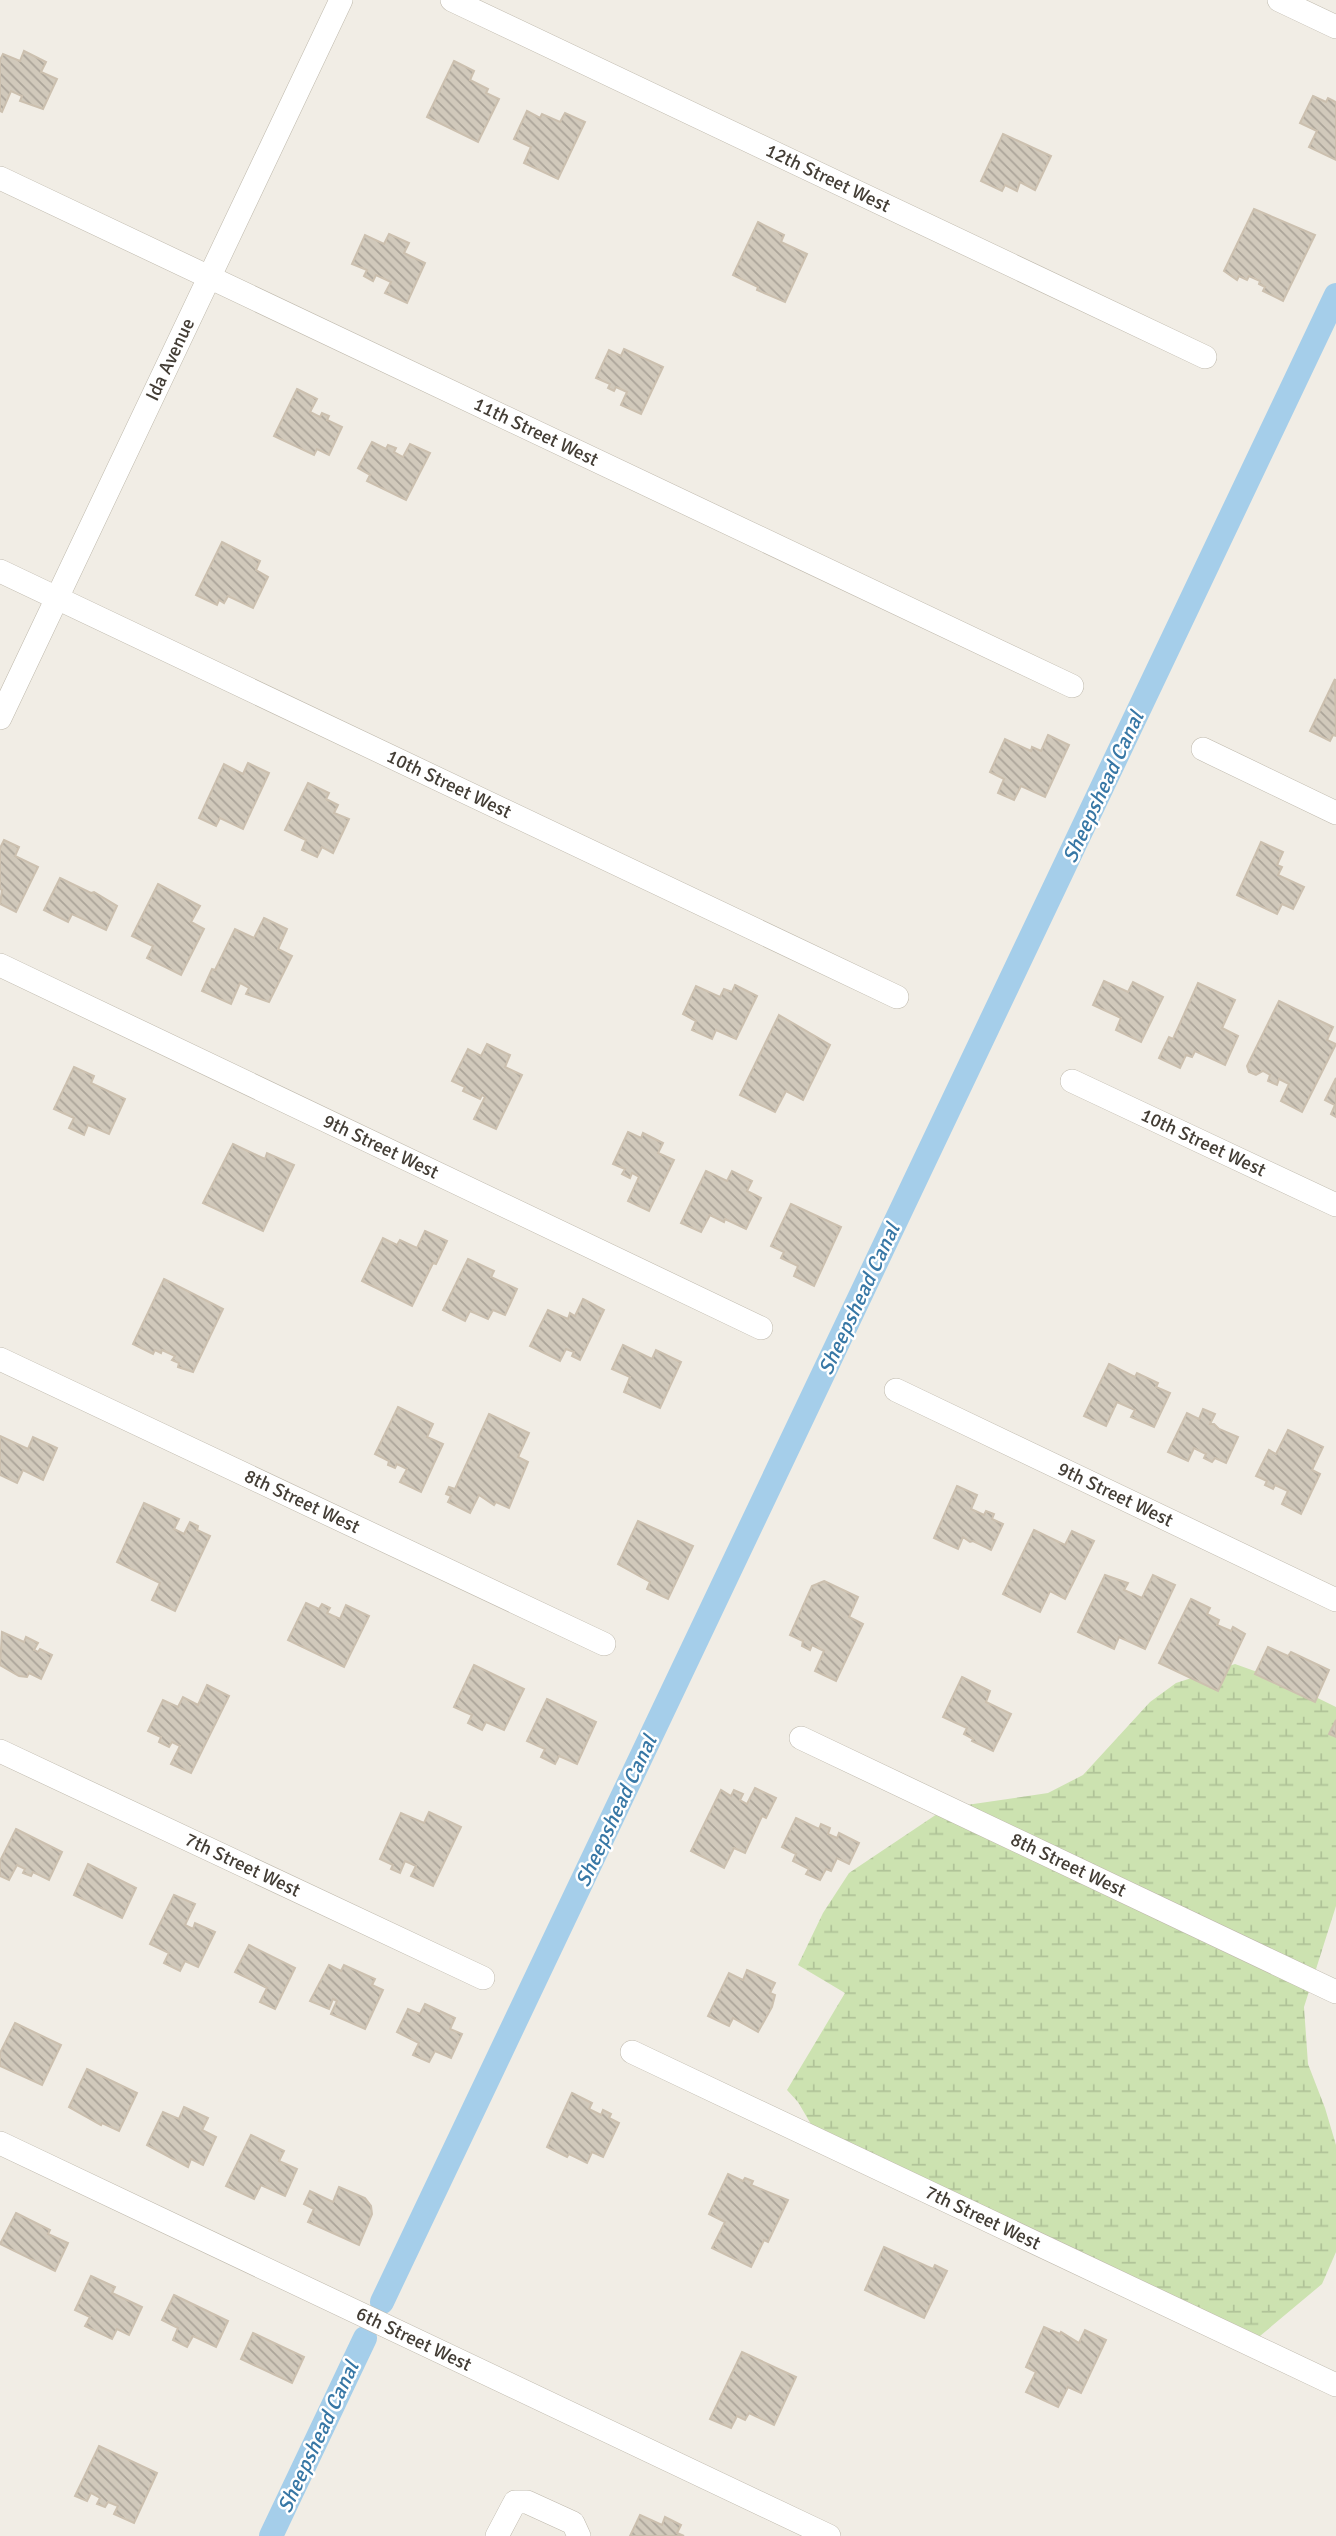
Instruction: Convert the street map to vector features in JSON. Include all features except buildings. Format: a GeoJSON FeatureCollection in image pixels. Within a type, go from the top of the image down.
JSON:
{"type":"FeatureCollection","features":[{"type":"Feature","properties":{"kind":"street","name":"Ida Avenue"},"geometry":{"type":"LineString","coordinates":[[0,718],[341,0]]}},
{"type":"Feature","properties":{"kind":"street","name":"12th Street West"},"geometry":{"type":"LineString","coordinates":[[452,0],[1205,357]]}},
{"type":"Feature","properties":{"kind":"street"},"geometry":{"type":"LineString","coordinates":[[1279,0],[1336,27]]}},
{"type":"Feature","properties":{"kind":"street","name":"11th Street West"},"geometry":{"type":"LineString","coordinates":[[0,178],[1072,686]]}},
{"type":"Feature","properties":{"kind":"street","name":"10th Street West"},"geometry":{"type":"LineString","coordinates":[[0,572],[897,997]]}},
{"type":"Feature","properties":{"kind":"street"},"geometry":{"type":"LineString","coordinates":[[1203,749],[1336,813]]}},
{"type":"Feature","properties":{"kind":"street","name":"9th Street West"},"geometry":{"type":"LineString","coordinates":[[0,965],[761,1328]]}},
{"type":"Feature","properties":{"kind":"street","name":"10th Street West"},"geometry":{"type":"LineString","coordinates":[[1072,1081],[1336,1205]]}},
{"type":"Feature","properties":{"kind":"street","name":"8th Street West"},"geometry":{"type":"LineString","coordinates":[[0,1359],[604,1644]]}},
{"type":"Feature","properties":{"kind":"street","name":"9th Street West"},"geometry":{"type":"LineString","coordinates":[[896,1390],[1336,1600]]}},
{"type":"Feature","properties":{"kind":"street","name":"8th Street West"},"geometry":{"type":"LineString","coordinates":[[801,1738],[1336,1992]]}},
{"type":"Feature","properties":{"kind":"street","name":"7th Street West"},"geometry":{"type":"LineString","coordinates":[[0,1751],[483,1978]]}},
{"type":"Feature","properties":{"kind":"street","name":"7th Street West"},"geometry":{"type":"LineString","coordinates":[[632,2052],[1336,2385]]}},
{"type":"Feature","properties":{"kind":"street","name":"6th Street West"},"geometry":{"type":"LineString","coordinates":[[0,2143],[829,2536]]}},
{"type":"Feature","properties":{"kind":"street"},"geometry":{"type":"LineString","coordinates":[[497,2536],[514,2502],[527,2502],[573,2523],[579,2536]]}},
{"type":"Feature","properties":{"kind":"green space"},"geometry":{"type":"Polygon","coordinates":[[[1235,1664],[1285,1682],[1336,1707],[1336,1906],[1304,2007],[1308,2064],[1336,2145],[1336,2252],[1322,2284],[1248,2346],[822,2143],[798,2102],[787,2090],[845,1993],[798,1965],[823,1913],[849,1873],[946,1808],[1048,1793],[1083,1775],[1150,1702],[1176,1683],[1235,1664]]]}},
{"type":"Feature","properties":{"kind":"waterway","name":"Sheepshead Canal"},"geometry":{"type":"LineString","coordinates":[[382,2302],[1336,295]]}},
{"type":"Feature","properties":{"kind":"waterway","name":"Sheepshead Canal"},"geometry":{"type":"LineString","coordinates":[[271,2536],[365,2338]]}}]}
